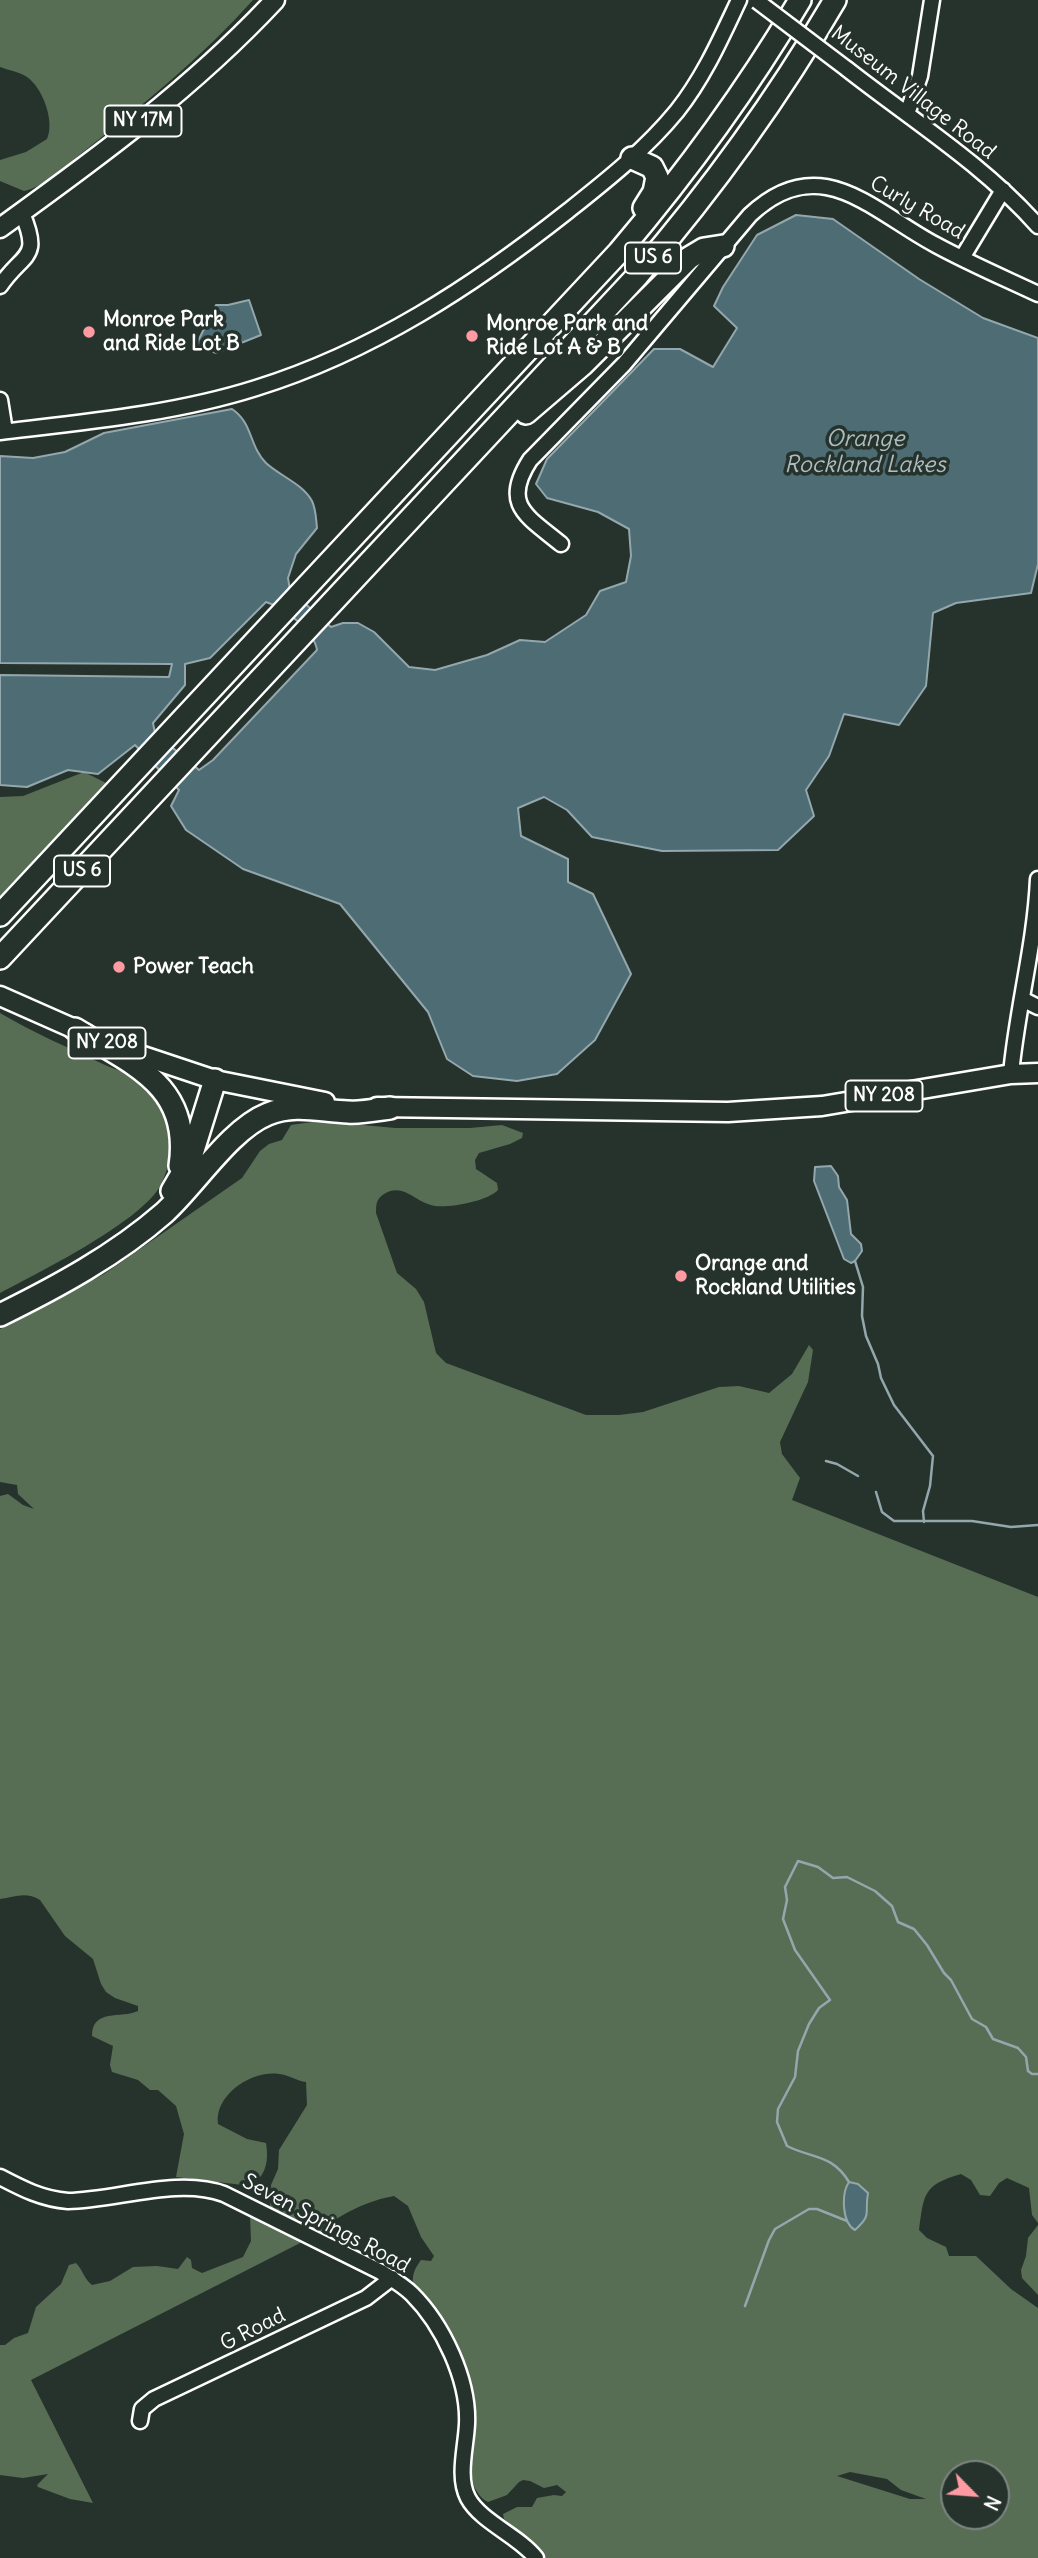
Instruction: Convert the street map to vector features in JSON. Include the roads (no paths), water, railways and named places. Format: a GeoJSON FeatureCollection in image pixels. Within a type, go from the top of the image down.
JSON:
{"type":"FeatureCollection","features":[{"type":"Feature","properties":{"kind":"highway","name":"US 6"},"geometry":{"type":"LineString","coordinates":[[0,915],[619,252],[663,200],[726,115],[800,0]]}},
{"type":"Feature","properties":{"kind":"highway","name":"US 6"},"geometry":{"type":"LineString","coordinates":[[0,958],[615,302],[682,223],[758,121],[835,0]]}},
{"type":"Feature","properties":{"kind":"highway"},"geometry":{"type":"LineString","coordinates":[[540,338],[654,192],[657,177],[654,170],[648,164],[632,158]]}},
{"type":"Feature","properties":{"kind":"highway"},"geometry":{"type":"LineString","coordinates":[[438,491],[482,456],[508,429],[569,377],[689,258],[704,249],[723,246]]}},
{"type":"Feature","properties":{"kind":"highway"},"geometry":{"type":"LineString","coordinates":[[75,1029],[144,1070],[170,1100],[177,1116],[182,1142],[175,1195]]}},
{"type":"Feature","properties":{"kind":"highway"},"geometry":{"type":"LineString","coordinates":[[0,1315],[65,1281],[157,1218],[175,1195],[190,1160],[209,1092],[215,1080]]}},
{"type":"Feature","properties":{"kind":"highway"},"geometry":{"type":"LineString","coordinates":[[0,1307],[101,1250],[146,1218],[175,1195],[237,1135],[268,1114],[295,1108],[350,1113],[390,1108]]}},
{"type":"Feature","properties":{"kind":"main road","name":"NY 17M"},"geometry":{"type":"LineString","coordinates":[[0,228],[193,82],[239,39],[275,0]]}},
{"type":"Feature","properties":{"kind":"main road","name":"NY 208"},"geometry":{"type":"LineString","coordinates":[[2,997],[148,1059],[215,1080],[328,1102],[390,1108],[728,1112],[822,1106],[1011,1074],[1038,1073]]}},
{"type":"Feature","properties":{"kind":"street"},"geometry":{"type":"LineString","coordinates":[[0,400],[3,432],[197,403],[256,388],[331,359],[395,329],[456,294],[533,238],[632,158],[672,117],[695,85],[739,0]]}},
{"type":"Feature","properties":{"kind":"street","name":"Museum Village Road"},"geometry":{"type":"LineString","coordinates":[[756,0],[955,150],[1003,190],[1038,226]]}},
{"type":"Feature","properties":{"kind":"street"},"geometry":{"type":"LineString","coordinates":[[907,114],[920,76],[932,0]]}},
{"type":"Feature","properties":{"kind":"street","name":"Curly Road"},"geometry":{"type":"LineString","coordinates":[[561,544],[525,514],[518,502],[516,489],[520,475],[530,460],[624,364],[723,246],[765,201],[781,191],[818,186],[845,193],[870,204],[934,244],[1038,294]]}},
{"type":"Feature","properties":{"kind":"street"},"geometry":{"type":"LineString","coordinates":[[962,258],[1003,190]]}},
{"type":"Feature","properties":{"kind":"street"},"geometry":{"type":"LineString","coordinates":[[0,286],[31,250],[32,240],[22,213]]}},
{"type":"Feature","properties":{"kind":"street"},"geometry":{"type":"LineString","coordinates":[[1011,1074],[1014,1034],[1032,944],[1038,879]]}},
{"type":"Feature","properties":{"kind":"street"},"geometry":{"type":"LineString","coordinates":[[1022,999],[1038,1007]]}},
{"type":"Feature","properties":{"kind":"street","name":"Seven Springs Road"},"geometry":{"type":"LineString","coordinates":[[0,2177],[31,2193],[51,2200],[68,2201],[184,2188],[207,2188],[392,2278],[411,2293],[435,2325],[461,2384],[467,2414],[464,2477],[467,2496],[479,2511],[536,2558]]}},
{"type":"Feature","properties":{"kind":"street","name":"G Road"},"geometry":{"type":"LineString","coordinates":[[140,2421],[142,2409],[154,2399],[366,2298],[392,2278]]}},
{"type":"Feature","properties":{"kind":"water","name":"Orange Rockland Lakes"},"geometry":{"type":"Polygon","coordinates":[[[796,215],[833,219],[919,279],[983,318],[1038,338],[1038,564],[1031,593],[956,603],[933,613],[926,686],[899,725],[844,714],[829,756],[806,790],[814,816],[778,850],[662,851],[592,837],[567,810],[544,797],[518,808],[521,836],[568,859],[568,882],[593,894],[631,974],[595,1040],[557,1074],[517,1081],[473,1076],[447,1059],[428,1012],[340,904],[243,869],[186,830],[171,806],[179,790],[135,745],[98,774],[68,770],[27,787],[0,785],[0,675],[169,677],[172,664],[0,663],[0,456],[33,458],[65,452],[104,433],[232,409],[244,421],[256,449],[266,463],[303,490],[312,501],[317,528],[296,554],[288,578],[290,590],[331,627],[343,623],[358,623],[374,632],[409,667],[435,670],[487,655],[520,640],[545,642],[586,615],[600,591],[626,582],[631,556],[629,529],[598,512],[547,498],[536,484],[547,459],[654,349],[680,349],[713,367],[737,328],[714,306],[723,287],[757,235],[796,215]],[[266,602],[210,658],[185,664],[185,685],[153,723],[155,733],[199,770],[213,760],[317,650],[305,628],[266,602]]]}},
{"type":"Feature","properties":{"kind":"water"},"geometry":{"type":"Polygon","coordinates":[[[249,300],[261,335],[216,353],[196,345],[216,305],[249,300]]]}},
{"type":"Feature","properties":{"kind":"water"},"geometry":{"type":"Polygon","coordinates":[[[831,1166],[847,1200],[851,1234],[861,1244],[862,1251],[851,1263],[844,1259],[814,1181],[815,1167],[831,1166]]]}},
{"type":"Feature","properties":{"kind":"water"},"geometry":{"type":"Polygon","coordinates":[[[849,2182],[858,2184],[868,2193],[866,2217],[855,2230],[847,2221],[844,2208],[849,2182]]]}},
{"type":"Feature","properties":{"kind":"waterway"},"geometry":{"type":"LineString","coordinates":[[855,1261],[863,1287],[862,1316],[866,1336],[881,1378],[894,1405],[933,1456],[930,1486],[923,1511],[924,1522]]}},
{"type":"Feature","properties":{"kind":"waterway"},"geometry":{"type":"LineString","coordinates":[[826,1461],[858,1476]]}},
{"type":"Feature","properties":{"kind":"waterway"},"geometry":{"type":"LineString","coordinates":[[876,1492],[882,1512],[894,1521],[972,1521],[1011,1527],[1038,1525]]}},
{"type":"Feature","properties":{"kind":"waterway"},"geometry":{"type":"LineString","coordinates":[[849,2182],[836,2166],[787,2146],[777,2122],[778,2109],[795,2077],[798,2051],[809,2024],[819,2008],[830,2000],[795,1950],[783,1919],[787,1900],[785,1887],[798,1861],[818,1867],[833,1878],[847,1877],[875,1891],[892,1906],[898,1922],[914,1929],[927,1945],[951,1980],[972,2019],[986,2027],[993,2039],[1018,2048],[1026,2057],[1028,2071],[1038,2074]]}},
{"type":"Feature","properties":{"kind":"waterway"},"geometry":{"type":"LineString","coordinates":[[745,2306],[775,2229],[809,2209],[817,2209],[847,2221]]}},
{"type":"Feature","properties":{"kind":"place","name":"Monroe Park and Ride Lot B"},"geometry":{"type":"Point","coordinates":[89,332]}},
{"type":"Feature","properties":{"kind":"place","name":"Monroe Park and Ride Lot A & B"},"geometry":{"type":"Point","coordinates":[472,336]}},
{"type":"Feature","properties":{"kind":"place","name":"Power Teach"},"geometry":{"type":"Point","coordinates":[119,967]}},
{"type":"Feature","properties":{"kind":"place","name":"Orange and Rockland Utilities"},"geometry":{"type":"Point","coordinates":[681,1276]}}]}
